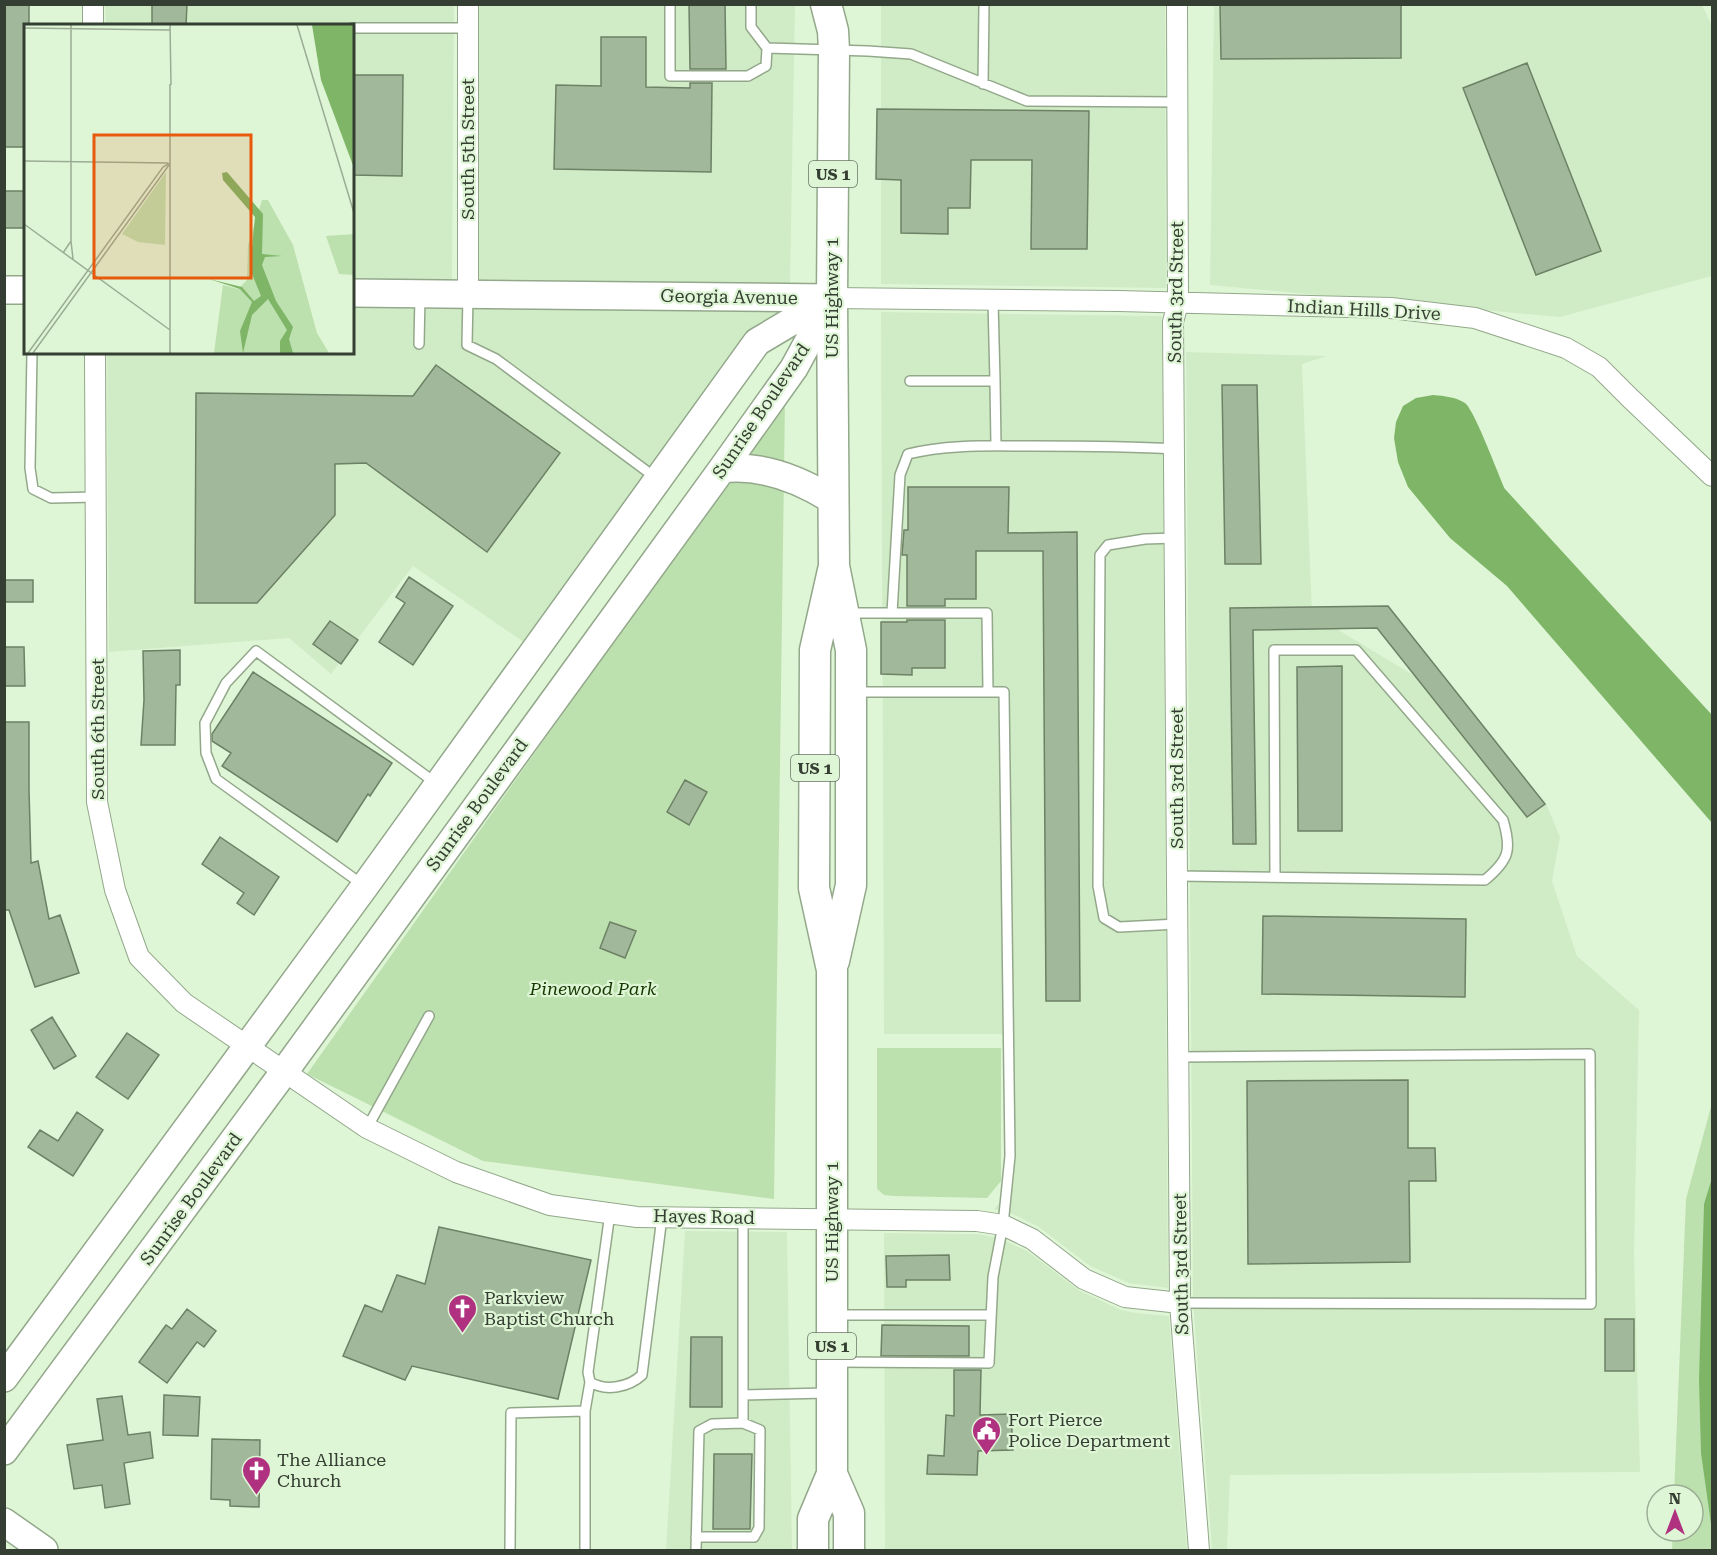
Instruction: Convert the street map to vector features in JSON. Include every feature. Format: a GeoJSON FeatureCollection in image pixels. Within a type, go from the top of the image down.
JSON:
{"type":"FeatureCollection","features":[{"type":"Feature","properties":{"kind":"main road","name":"US Highway 1"},"geometry":{"type":"LineString","coordinates":[[832,970],[851,885],[851,650],[834,566],[833,22]]}},
{"type":"Feature","properties":{"kind":"main road"},"geometry":{"type":"LineString","coordinates":[[4,290],[24,290]]}},
{"type":"Feature","properties":{"kind":"main road","name":"Georgia Avenue"},"geometry":{"type":"LineString","coordinates":[[354,293],[832,298]]}},
{"type":"Feature","properties":{"kind":"main road","name":"Sunrise Boulevard"},"geometry":{"type":"LineString","coordinates":[[4,1451],[284,1072],[722,469],[794,368],[832,298]]}},
{"type":"Feature","properties":{"kind":"main road","name":"Sunrise Boulevard"},"geometry":{"type":"LineString","coordinates":[[4,1378],[365,886],[757,342],[832,298]]}},
{"type":"Feature","properties":{"kind":"main road"},"geometry":{"type":"LineString","coordinates":[[722,469],[744,468],[788,477],[834,501]]}},
{"type":"Feature","properties":{"kind":"main road","name":"US Highway 1"},"geometry":{"type":"LineString","coordinates":[[813,1551],[813,1520],[832,1474],[832,970],[814,888],[815,650],[834,566]]}},
{"type":"Feature","properties":{"kind":"main road","name":"US Highway 1"},"geometry":{"type":"LineString","coordinates":[[832,1474],[849,1514],[849,1551]]}},
{"type":"Feature","properties":{"kind":"main road"},"geometry":{"type":"LineString","coordinates":[[4,1522],[44,1551]]}},
{"type":"Feature","properties":{"kind":"street"},"geometry":{"type":"LineString","coordinates":[[93,4],[93,24]]}},
{"type":"Feature","properties":{"kind":"street","name":"South 5th Street"},"geometry":{"type":"LineString","coordinates":[[468,4],[468,294]]}},
{"type":"Feature","properties":{"kind":"street","name":"South 3rd Street"},"geometry":{"type":"LineString","coordinates":[[1177,4],[1178,303],[1173,322],[1180,1303],[1199,1551]]}},
{"type":"Feature","properties":{"kind":"street","name":"Georgia Avenue"},"geometry":{"type":"LineString","coordinates":[[832,298],[1178,303]]}},
{"type":"Feature","properties":{"kind":"street","name":"Indian Hills Drive"},"geometry":{"type":"LineString","coordinates":[[1178,303],[1391,308],[1475,318],[1566,348],[1599,367],[1713,476]]}},
{"type":"Feature","properties":{"kind":"street","name":"South 6th Street"},"geometry":{"type":"LineString","coordinates":[[95,354],[98,802],[115,890],[139,957],[184,1003],[248,1046]]}},
{"type":"Feature","properties":{"kind":"street","name":"Hayes Road"},"geometry":{"type":"LineString","coordinates":[[248,1046],[367,1128],[456,1172],[550,1204],[637,1217],[977,1221],[1003,1225],[1032,1239],[1084,1279],[1136,1299],[1180,1303]]}},
{"type":"Feature","properties":{"kind":"lane"},"geometry":{"type":"LineString","coordinates":[[670,4],[670,76],[748,76],[766,66],[766,48],[751,27],[751,4]]}},
{"type":"Feature","properties":{"kind":"lane"},"geometry":{"type":"LineString","coordinates":[[983,84],[984,4]]}},
{"type":"Feature","properties":{"kind":"lane"},"geometry":{"type":"LineString","coordinates":[[766,48],[833,22],[1027,101],[1177,102]]}},
{"type":"Feature","properties":{"kind":"lane"},"geometry":{"type":"LineString","coordinates":[[354,28],[468,28]]}},
{"type":"Feature","properties":{"kind":"lane"},"geometry":{"type":"LineString","coordinates":[[419,344],[420,294]]}},
{"type":"Feature","properties":{"kind":"lane"},"geometry":{"type":"LineString","coordinates":[[468,294],[467,345],[496,359],[657,479]]}},
{"type":"Feature","properties":{"kind":"lane"},"geometry":{"type":"LineString","coordinates":[[993,301],[996,446]]}},
{"type":"Feature","properties":{"kind":"lane"},"geometry":{"type":"LineString","coordinates":[[32,354],[30,468],[33,489],[51,498],[96,497]]}},
{"type":"Feature","properties":{"kind":"lane"},"geometry":{"type":"LineString","coordinates":[[910,381],[995,381]]}},
{"type":"Feature","properties":{"kind":"lane"},"geometry":{"type":"LineString","coordinates":[[892,613],[900,475],[908,453],[933,447],[996,446],[1130,446],[1174,449]]}},
{"type":"Feature","properties":{"kind":"lane"},"geometry":{"type":"LineString","coordinates":[[1175,538],[1145,539],[1108,545],[1100,555],[1098,886],[1104,918],[1119,927],[1178,924]]}},
{"type":"Feature","properties":{"kind":"lane"},"geometry":{"type":"LineString","coordinates":[[844,613],[987,613],[988,692]]}},
{"type":"Feature","properties":{"kind":"lane"},"geometry":{"type":"LineString","coordinates":[[1177,876],[1485,880],[1502,865],[1509,840],[1503,820],[1356,650],[1274,650],[1275,877]]}},
{"type":"Feature","properties":{"kind":"lane"},"geometry":{"type":"LineString","coordinates":[[365,886],[216,779],[206,753],[205,723],[226,683],[256,651],[438,785]]}},
{"type":"Feature","properties":{"kind":"lane"},"geometry":{"type":"LineString","coordinates":[[832,1362],[989,1363],[993,1277],[1003,1225],[1011,1155],[1004,692],[851,692]]}},
{"type":"Feature","properties":{"kind":"lane"},"geometry":{"type":"LineString","coordinates":[[367,1128],[429,1016]]}},
{"type":"Feature","properties":{"kind":"lane"},"geometry":{"type":"LineString","coordinates":[[1178,1057],[1590,1054],[1591,1304],[1180,1303]]}},
{"type":"Feature","properties":{"kind":"lane"},"geometry":{"type":"LineString","coordinates":[[585,1551],[585,1412],[590,1382],[588,1372],[610,1213]]}},
{"type":"Feature","properties":{"kind":"lane"},"geometry":{"type":"LineString","coordinates":[[590,1382],[598,1387],[622,1386],[634,1382],[642,1375],[662,1217]]}},
{"type":"Feature","properties":{"kind":"lane"},"geometry":{"type":"LineString","coordinates":[[743,1218],[743,1423]]}},
{"type":"Feature","properties":{"kind":"lane"},"geometry":{"type":"LineString","coordinates":[[832,1315],[991,1315]]}},
{"type":"Feature","properties":{"kind":"lane"},"geometry":{"type":"LineString","coordinates":[[743,1395],[832,1393]]}},
{"type":"Feature","properties":{"kind":"lane"},"geometry":{"type":"LineString","coordinates":[[510,1551],[511,1413],[585,1412]]}},
{"type":"Feature","properties":{"kind":"lane"},"geometry":{"type":"LineString","coordinates":[[696,1537],[754,1537],[759,1528],[760,1430],[743,1423],[712,1424],[699,1431],[696,1537],[696,1551]]}},
{"type":"Feature","properties":{"kind":"shaded area"},"geometry":{"type":"Polygon","coordinates":[[[105,5],[454,5],[452,281],[354,280],[354,24],[106,24],[105,5]]]}},
{"type":"Feature","properties":{"kind":"shaded area"},"geometry":{"type":"Polygon","coordinates":[[[479,5],[795,5],[790,283],[477,282],[479,5]]]}},
{"type":"Feature","properties":{"kind":"shaded area"},"geometry":{"type":"Polygon","coordinates":[[[881,5],[1165,5],[1166,288],[881,284],[881,5]]]}},
{"type":"Feature","properties":{"kind":"shaded area"},"geometry":{"type":"Polygon","coordinates":[[[1214,5],[1702,5],[1712,26],[1712,276],[1560,317],[1210,285],[1214,5]]]}},
{"type":"Feature","properties":{"kind":"shaded area"},"geometry":{"type":"Polygon","coordinates":[[[354,308],[783,311],[525,643],[413,566],[331,674],[289,638],[109,652],[107,354],[354,354],[354,308]]]}},
{"type":"Feature","properties":{"kind":"shaded area"},"geometry":{"type":"Polygon","coordinates":[[[881,312],[1162,316],[1168,1288],[1129,1283],[1090,1266],[1039,1227],[1008,1212],[994,1209],[1010,1191],[1014,1181],[1014,1048],[1008,1037],[1001,1034],[884,1034],[881,312]]]}},
{"type":"Feature","properties":{"kind":"shaded area"},"geometry":{"type":"Polygon","coordinates":[[[1186,352],[1327,356],[1302,364],[1312,614],[1438,690],[1545,801],[1560,837],[1552,881],[1577,956],[1639,1010],[1634,1254],[1640,1472],[1230,1475],[1227,1550],[1212,1550],[1193,1303],[1186,352]]]}},
{"type":"Feature","properties":{"kind":"shaded area"},"geometry":{"type":"Polygon","coordinates":[[[1433,395],[1454,398],[1465,403],[1480,430],[1505,489],[1712,715],[1712,823],[1507,586],[1450,538],[1408,487],[1398,462],[1394,438],[1396,422],[1403,406],[1416,398],[1433,395]]]}},
{"type":"Feature","properties":{"kind":"shaded area"},"geometry":{"type":"Polygon","coordinates":[[[1712,1178],[1712,1531],[1701,1453],[1699,1380],[1704,1204],[1712,1178]]]}},
{"type":"Feature","properties":{"kind":"shaded area"},"geometry":{"type":"Polygon","coordinates":[[[685,1231],[787,1232],[792,1550],[666,1550],[685,1231]]]}},
{"type":"Feature","properties":{"kind":"shaded area"},"geometry":{"type":"Polygon","coordinates":[[[884,1233],[977,1234],[999,1238],[1027,1251],[1080,1291],[1121,1310],[1169,1316],[1187,1550],[885,1550],[884,1233]]]}},
{"type":"Feature","properties":{"kind":"green space","name":"Pinewood Park"},"geometry":{"type":"Polygon","coordinates":[[[785,400],[774,1199],[483,1161],[307,1074],[785,400]]]}},
{"type":"Feature","properties":{"kind":"green space"},"geometry":{"type":"Polygon","coordinates":[[[877,1048],[1001,1048],[1001,1181],[987,1198],[894,1196],[884,1195],[877,1189],[877,1048]]]}},
{"type":"Feature","properties":{"kind":"green space"},"geometry":{"type":"Polygon","coordinates":[[[1712,1103],[1712,1550],[1672,1550],[1672,1543],[1705,1543],[1705,1483],[1674,1483],[1686,1199],[1712,1103]]]}},
{"type":"Feature","properties":{"kind":"building"},"geometry":{"type":"Polygon","coordinates":[[[4,4],[29,4],[29,24],[24,24],[24,147],[4,147],[4,4]]]}},
{"type":"Feature","properties":{"kind":"building"},"geometry":{"type":"Polygon","coordinates":[[[152,4],[187,4],[186,24],[152,24],[152,4]]]}},
{"type":"Feature","properties":{"kind":"building"},"geometry":{"type":"Polygon","coordinates":[[[689,4],[725,4],[726,69],[690,69],[689,4]]]}},
{"type":"Feature","properties":{"kind":"building"},"geometry":{"type":"Polygon","coordinates":[[[1220,4],[1401,4],[1401,58],[1221,59],[1220,4]]]}},
{"type":"Feature","properties":{"kind":"building"},"geometry":{"type":"Polygon","coordinates":[[[601,37],[646,37],[646,87],[690,88],[690,83],[712,83],[711,172],[554,169],[556,85],[601,86],[601,37]]]}},
{"type":"Feature","properties":{"kind":"building"},"geometry":{"type":"Polygon","coordinates":[[[1527,63],[1601,251],[1536,275],[1463,88],[1527,63]]]}},
{"type":"Feature","properties":{"kind":"building"},"geometry":{"type":"Polygon","coordinates":[[[354,75],[403,75],[402,176],[354,175],[354,75]]]}},
{"type":"Feature","properties":{"kind":"building"},"geometry":{"type":"Polygon","coordinates":[[[877,109],[1089,111],[1087,249],[1031,249],[1032,160],[971,160],[970,208],[948,208],[948,234],[901,233],[901,180],[876,179],[877,109]]]}},
{"type":"Feature","properties":{"kind":"building"},"geometry":{"type":"Polygon","coordinates":[[[4,191],[24,191],[24,228],[4,228],[4,191]]]}},
{"type":"Feature","properties":{"kind":"building"},"geometry":{"type":"Polygon","coordinates":[[[436,365],[560,453],[487,552],[366,463],[335,464],[335,515],[257,603],[195,603],[196,393],[413,396],[436,365]]]}},
{"type":"Feature","properties":{"kind":"building"},"geometry":{"type":"Polygon","coordinates":[[[1222,385],[1257,385],[1261,564],[1225,564],[1222,385]]]}},
{"type":"Feature","properties":{"kind":"building"},"geometry":{"type":"Polygon","coordinates":[[[908,487],[1009,487],[1008,533],[1077,532],[1080,1001],[1046,1001],[1043,551],[976,551],[976,599],[945,599],[945,606],[907,606],[907,555],[902,555],[904,530],[908,530],[908,487]]]}},
{"type":"Feature","properties":{"kind":"building"},"geometry":{"type":"Polygon","coordinates":[[[409,577],[453,606],[413,665],[379,642],[405,603],[396,597],[409,577]]]}},
{"type":"Feature","properties":{"kind":"building"},"geometry":{"type":"Polygon","coordinates":[[[4,580],[33,580],[33,602],[4,602],[4,580]]]}},
{"type":"Feature","properties":{"kind":"building"},"geometry":{"type":"Polygon","coordinates":[[[1388,606],[1545,804],[1527,817],[1377,628],[1253,630],[1256,844],[1233,844],[1230,608],[1388,606]]]}},
{"type":"Feature","properties":{"kind":"building"},"geometry":{"type":"Polygon","coordinates":[[[907,620],[945,620],[945,668],[912,668],[912,675],[881,674],[881,622],[907,622],[907,620]]]}},
{"type":"Feature","properties":{"kind":"building"},"geometry":{"type":"Polygon","coordinates":[[[330,621],[358,640],[341,664],[313,644],[330,621]]]}},
{"type":"Feature","properties":{"kind":"building"},"geometry":{"type":"Polygon","coordinates":[[[4,647],[24,647],[25,686],[4,686],[4,647]]]}},
{"type":"Feature","properties":{"kind":"building"},"geometry":{"type":"Polygon","coordinates":[[[180,650],[180,685],[176,685],[175,745],[141,745],[144,700],[143,651],[180,650]]]}},
{"type":"Feature","properties":{"kind":"building"},"geometry":{"type":"Polygon","coordinates":[[[1342,666],[1342,831],[1298,831],[1297,667],[1342,666]]]}},
{"type":"Feature","properties":{"kind":"building"},"geometry":{"type":"Polygon","coordinates":[[[253,672],[392,763],[370,796],[368,794],[337,842],[222,766],[231,753],[212,741],[212,734],[253,672]]]}},
{"type":"Feature","properties":{"kind":"building"},"geometry":{"type":"Polygon","coordinates":[[[4,722],[29,722],[31,863],[38,861],[49,919],[60,915],[79,973],[35,987],[9,910],[4,910],[4,722]]]}},
{"type":"Feature","properties":{"kind":"building"},"geometry":{"type":"Polygon","coordinates":[[[685,780],[707,792],[689,825],[667,812],[685,780]]]}},
{"type":"Feature","properties":{"kind":"building"},"geometry":{"type":"Polygon","coordinates":[[[220,837],[279,877],[254,915],[237,903],[244,893],[202,864],[220,837]]]}},
{"type":"Feature","properties":{"kind":"building"},"geometry":{"type":"Polygon","coordinates":[[[1263,916],[1466,919],[1465,997],[1262,994],[1263,916]]]}},
{"type":"Feature","properties":{"kind":"building"},"geometry":{"type":"Polygon","coordinates":[[[610,922],[636,931],[625,958],[600,948],[610,922]]]}},
{"type":"Feature","properties":{"kind":"building"},"geometry":{"type":"Polygon","coordinates":[[[52,1017],[76,1056],[54,1069],[31,1030],[52,1017]]]}},
{"type":"Feature","properties":{"kind":"building"},"geometry":{"type":"Polygon","coordinates":[[[127,1033],[159,1055],[128,1099],[96,1077],[127,1033]]]}},
{"type":"Feature","properties":{"kind":"building"},"geometry":{"type":"Polygon","coordinates":[[[1408,1080],[1408,1148],[1435,1148],[1436,1181],[1409,1181],[1410,1262],[1248,1264],[1247,1081],[1408,1080]]]}},
{"type":"Feature","properties":{"kind":"building"},"geometry":{"type":"Polygon","coordinates":[[[77,1112],[103,1130],[73,1176],[28,1147],[40,1130],[58,1141],[77,1112]]]}},
{"type":"Feature","properties":{"kind":"building","name":"Parkview Baptist Church"},"geometry":{"type":"Polygon","coordinates":[[[439,1227],[591,1260],[558,1399],[412,1366],[405,1380],[343,1356],[365,1305],[382,1312],[397,1275],[425,1284],[439,1227]]]}},
{"type":"Feature","properties":{"kind":"building"},"geometry":{"type":"Polygon","coordinates":[[[949,1255],[950,1280],[906,1280],[906,1287],[887,1287],[886,1256],[949,1255]]]}},
{"type":"Feature","properties":{"kind":"building"},"geometry":{"type":"Polygon","coordinates":[[[187,1309],[216,1331],[204,1347],[197,1342],[167,1383],[139,1362],[166,1325],[172,1329],[187,1309]]]}},
{"type":"Feature","properties":{"kind":"building"},"geometry":{"type":"Polygon","coordinates":[[[1605,1319],[1634,1319],[1634,1371],[1605,1371],[1605,1319]]]}},
{"type":"Feature","properties":{"kind":"building"},"geometry":{"type":"Polygon","coordinates":[[[882,1325],[969,1326],[969,1356],[881,1356],[882,1325]]]}},
{"type":"Feature","properties":{"kind":"building"},"geometry":{"type":"Polygon","coordinates":[[[691,1337],[722,1337],[722,1407],[690,1407],[691,1337]]]}},
{"type":"Feature","properties":{"kind":"building"},"geometry":{"type":"Polygon","coordinates":[[[954,1370],[981,1370],[980,1415],[1011,1414],[1013,1450],[978,1451],[977,1475],[927,1474],[928,1455],[944,1456],[946,1415],[954,1416],[954,1370]]]}},
{"type":"Feature","properties":{"kind":"building"},"geometry":{"type":"Polygon","coordinates":[[[164,1395],[200,1397],[198,1436],[163,1435],[164,1395]]]}},
{"type":"Feature","properties":{"kind":"building"},"geometry":{"type":"Polygon","coordinates":[[[122,1396],[128,1435],[150,1432],[153,1458],[124,1463],[130,1504],[105,1508],[102,1485],[74,1489],[67,1445],[103,1440],[97,1399],[122,1396]]]}},
{"type":"Feature","properties":{"kind":"building"},"geometry":{"type":"Polygon","coordinates":[[[212,1439],[260,1440],[259,1507],[230,1506],[230,1500],[211,1499],[212,1439]]]}},
{"type":"Feature","properties":{"kind":"building"},"geometry":{"type":"Polygon","coordinates":[[[714,1454],[752,1454],[750,1529],[713,1529],[714,1454]]]}},
{"type":"Feature","properties":{"kind":"place","name":"Parkview Baptist Church"},"geometry":{"type":"Point","coordinates":[463,1334]}},
{"type":"Feature","properties":{"kind":"place","name":"Fort Pierce Police Department"},"geometry":{"type":"Point","coordinates":[987,1456]}},
{"type":"Feature","properties":{"kind":"place","name":"The Alliance Church"},"geometry":{"type":"Point","coordinates":[256,1496]}}]}
